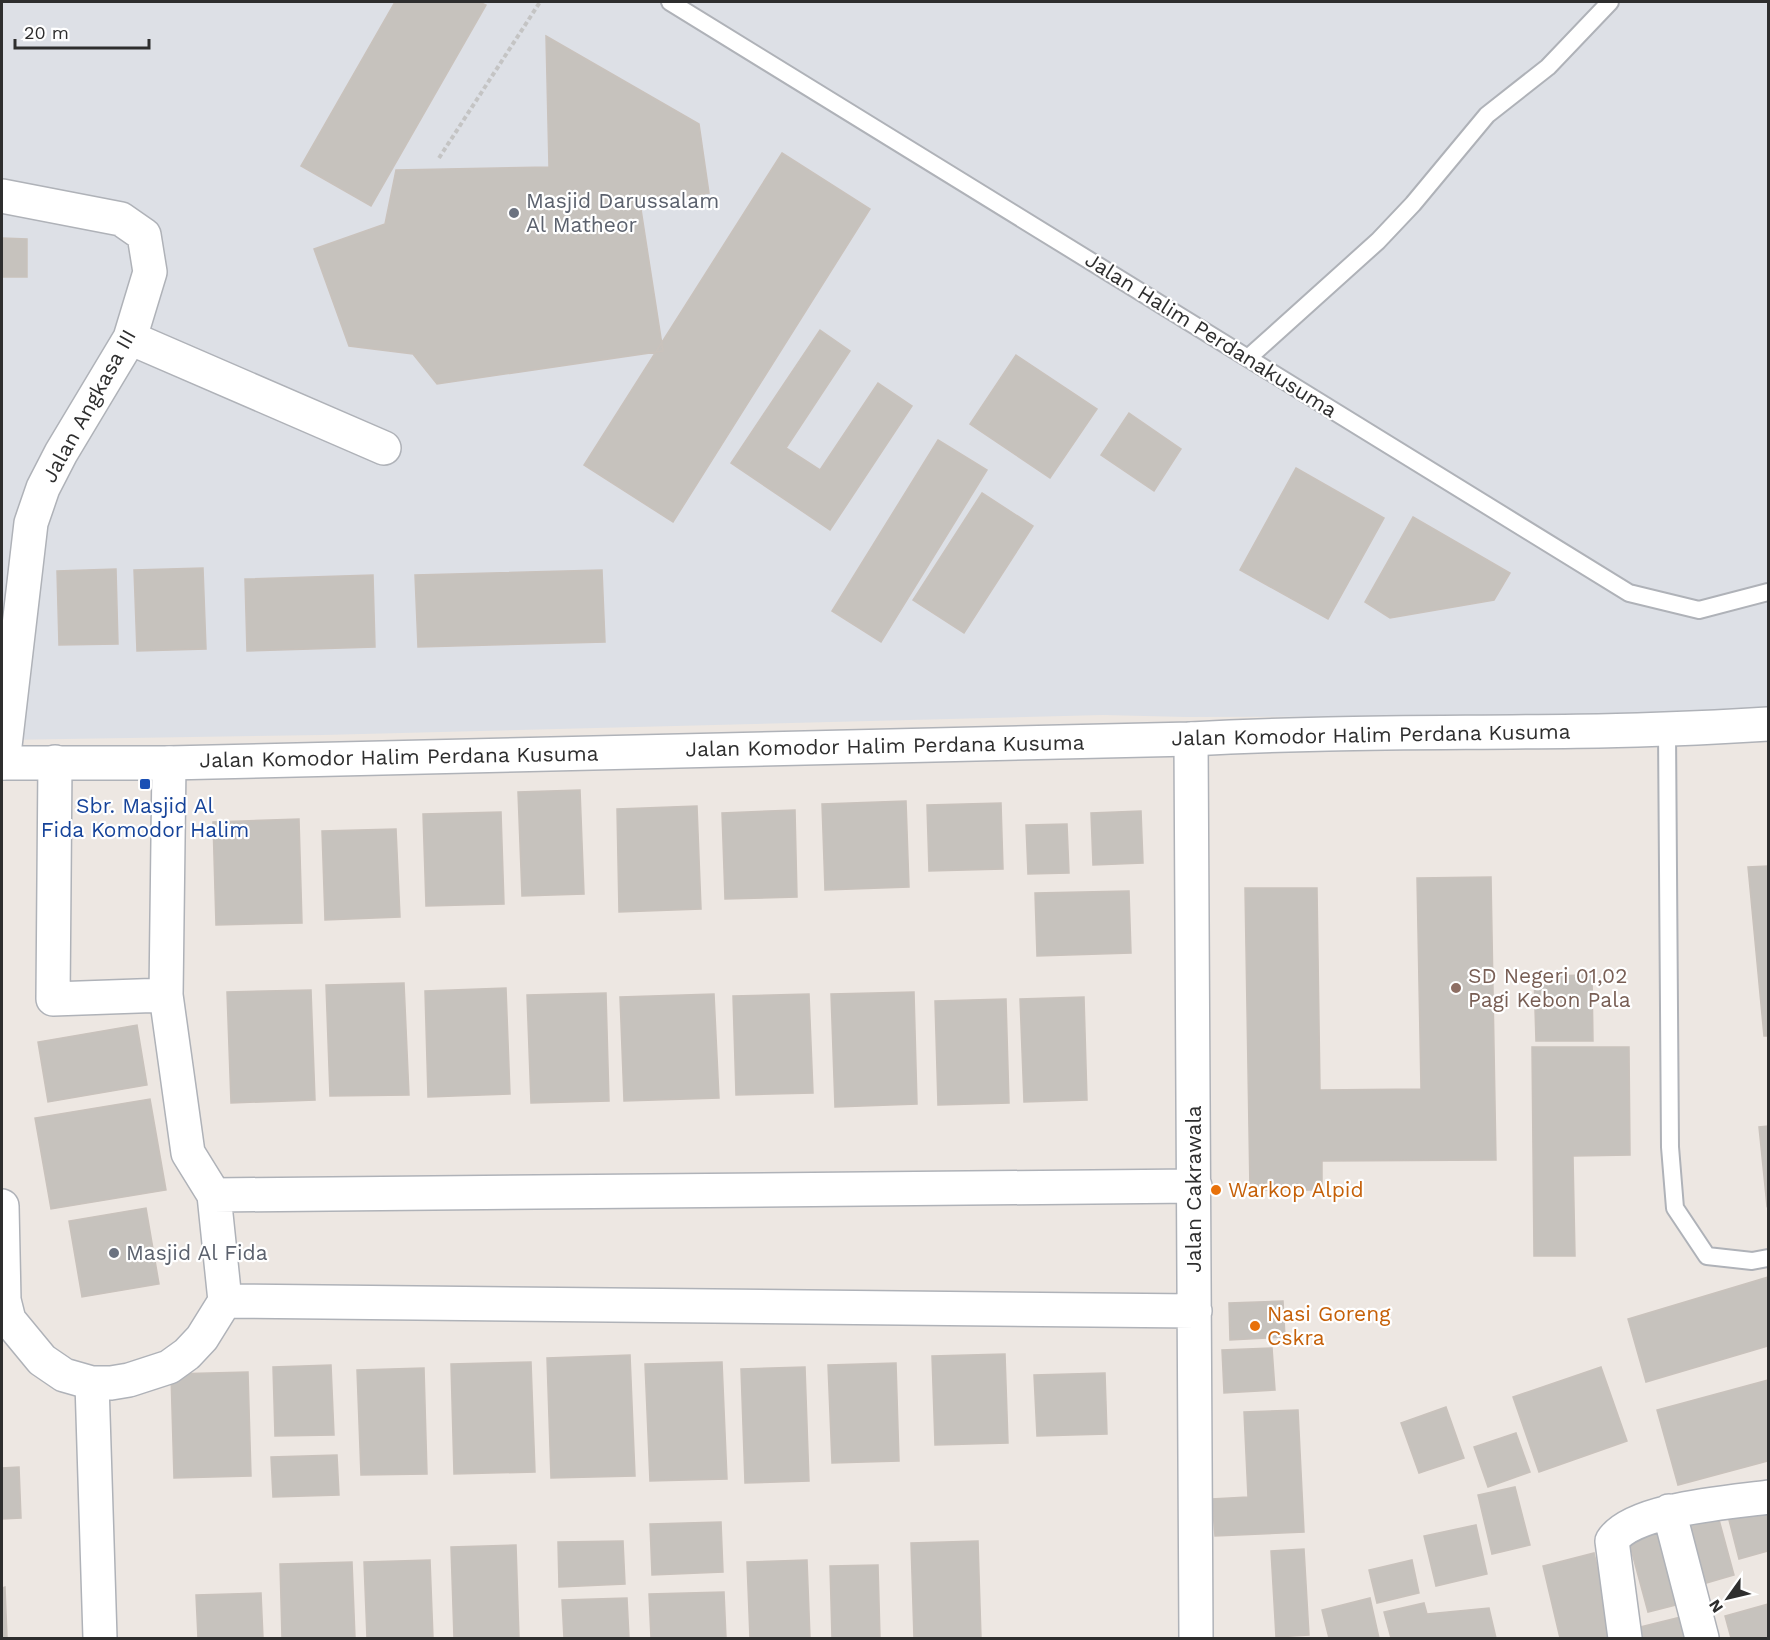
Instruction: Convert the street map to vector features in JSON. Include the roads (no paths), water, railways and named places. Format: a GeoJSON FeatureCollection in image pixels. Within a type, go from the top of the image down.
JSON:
{"type":"FeatureCollection","features":[{"type":"Feature","properties":{"kind":"street","name":"Jalan Angkasa III"},"geometry":{"type":"LineString","coordinates":[[2,196],[121,219],[144,235],[150,272],[130,338],[61,453],[43,488],[31,524],[2,763]]}},
{"type":"Feature","properties":{"kind":"street"},"geometry":{"type":"LineString","coordinates":[[130,338],[384,448]]}},
{"type":"Feature","properties":{"kind":"street","name":"Jalan Komodor Halim Perdana Kusuma"},"geometry":{"type":"LineString","coordinates":[[2,763],[169,763],[1191,739],[1346,733],[1667,731],[1768,724]]}},
{"type":"Feature","properties":{"kind":"street","name":"Jalan Cakrawala"},"geometry":{"type":"LineString","coordinates":[[1191,739],[1196,1638]]}},
{"type":"Feature","properties":{"kind":"street"},"geometry":{"type":"LineString","coordinates":[[56,762],[53,999],[166,995]]}},
{"type":"Feature","properties":{"kind":"street"},"geometry":{"type":"LineString","coordinates":[[2,1206],[3,1300],[9,1320],[42,1360],[64,1375],[92,1383],[129,1380],[169,1367],[187,1354],[201,1338],[225,1301],[214,1195],[188,1153],[166,995],[169,763]]}},
{"type":"Feature","properties":{"kind":"street"},"geometry":{"type":"LineString","coordinates":[[214,1195],[1195,1186]]}},
{"type":"Feature","properties":{"kind":"street"},"geometry":{"type":"LineString","coordinates":[[225,1301],[1195,1311]]}},
{"type":"Feature","properties":{"kind":"street"},"geometry":{"type":"LineString","coordinates":[[92,1383],[100,1638]]}},
{"type":"Feature","properties":{"kind":"street"},"geometry":{"type":"LineString","coordinates":[[1625,1638],[1612,1540],[1617,1532],[1669,1511],[1768,1497]]}},
{"type":"Feature","properties":{"kind":"street"},"geometry":{"type":"LineString","coordinates":[[1669,1511],[1702,1638]]}},
{"type":"Feature","properties":{"kind":"lane","name":"Jalan Halim Perdanakusuma"},"geometry":{"type":"LineString","coordinates":[[670,2],[1629,593],[1699,610],[1768,592]]}},
{"type":"Feature","properties":{"kind":"lane"},"geometry":{"type":"LineString","coordinates":[[1248,358],[1378,241],[1413,204],[1487,115],[1548,67],[1610,2]]}},
{"type":"Feature","properties":{"kind":"lane"},"geometry":{"type":"LineString","coordinates":[[1667,731],[1670,1147],[1675,1208],[1707,1256],[1752,1261],[1768,1258]]}},
{"type":"Feature","properties":{"kind":"place","name":"Masjid Darussalam Al Matheor"},"geometry":{"type":"Point","coordinates":[514,213]}},
{"type":"Feature","properties":{"kind":"place","name":"Sbr. Masjid Al Fida Komodor Halim"},"geometry":{"type":"Point","coordinates":[145,784]}},
{"type":"Feature","properties":{"kind":"place","name":"SD Negeri 01,02 Pagi Kebon Pala"},"geometry":{"type":"Point","coordinates":[1456,988]}},
{"type":"Feature","properties":{"kind":"place","name":"Warkop Alpid"},"geometry":{"type":"Point","coordinates":[1216,1190]}},
{"type":"Feature","properties":{"kind":"place","name":"Masjid Al Fida"},"geometry":{"type":"Point","coordinates":[114,1253]}},
{"type":"Feature","properties":{"kind":"place","name":"Nasi Goreng Cskra"},"geometry":{"type":"Point","coordinates":[1255,1326]}}]}
